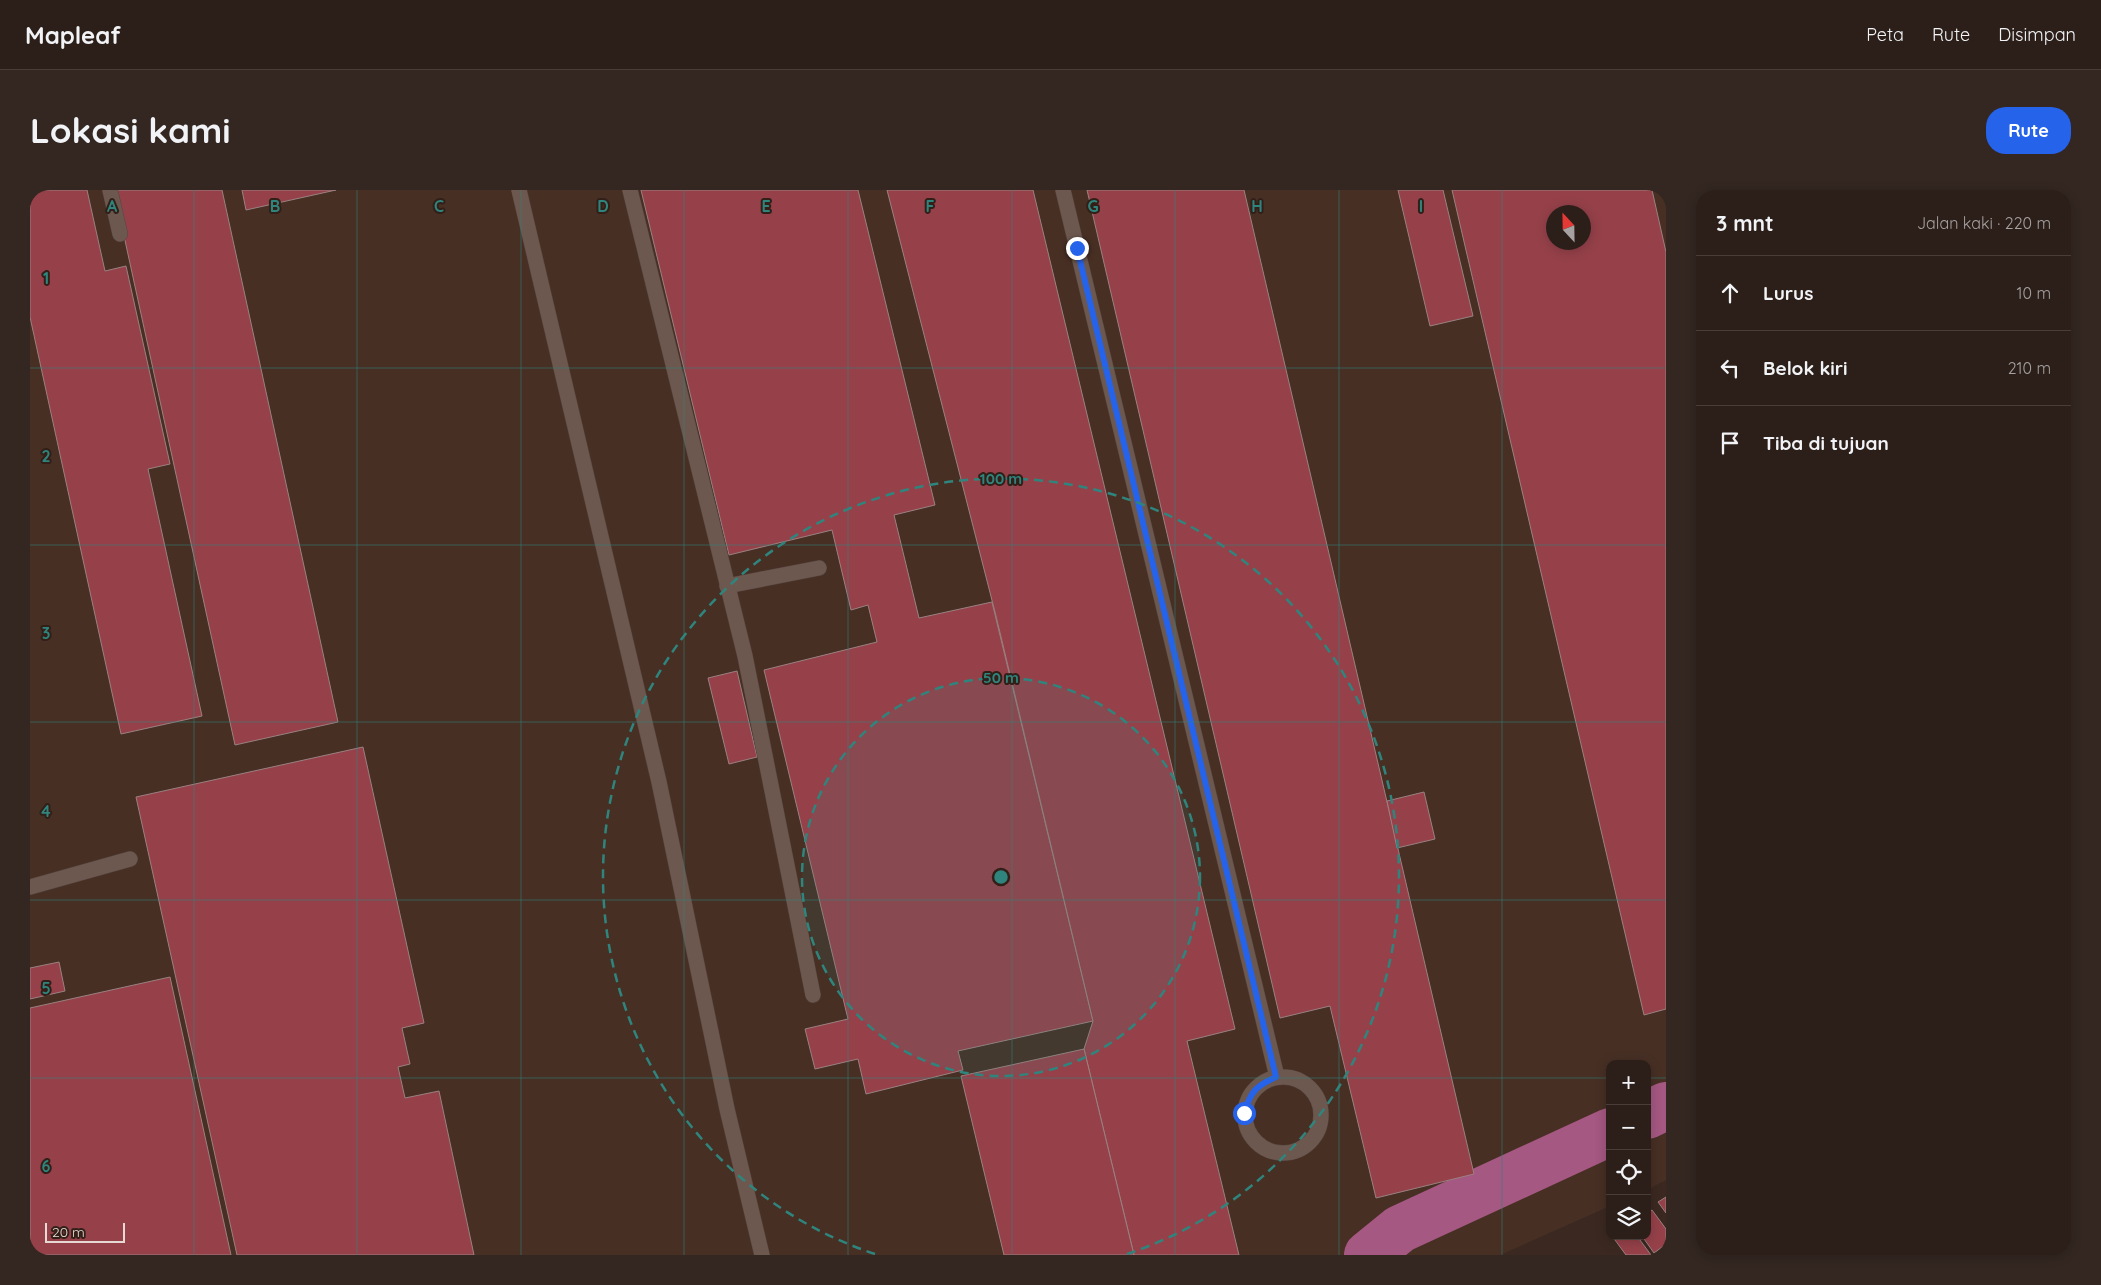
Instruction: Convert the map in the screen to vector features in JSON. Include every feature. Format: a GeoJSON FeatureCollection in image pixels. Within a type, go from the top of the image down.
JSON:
{"type":"FeatureCollection","features":[{"type":"Feature","properties":{"kind":"lane"},"geometry":{"type":"LineString","coordinates":[[110,190],[120,234]]}},
{"type":"Feature","properties":{"kind":"lane"},"geometry":{"type":"LineString","coordinates":[[519,190],[659,782],[727,1110],[762,1255]]}},
{"type":"Feature","properties":{"kind":"lane"},"geometry":{"type":"LineString","coordinates":[[630,190],[745,656],[813,995]]}},
{"type":"Feature","properties":{"kind":"lane"},"geometry":{"type":"LineString","coordinates":[[1063,190],[1276,1077]]}},
{"type":"Feature","properties":{"kind":"lane"},"geometry":{"type":"LineString","coordinates":[[727,586],[819,568]]}},
{"type":"Feature","properties":{"kind":"lane"},"geometry":{"type":"LineString","coordinates":[[30,887],[130,859]]}},
{"type":"Feature","properties":{"kind":"lane"},"geometry":{"type":"LineString","coordinates":[[1276,1077],[1294,1078],[1308,1087],[1318,1101],[1321,1117],[1316,1134],[1305,1147],[1289,1153],[1272,1152],[1257,1144],[1247,1130],[1244,1113],[1249,1096],[1261,1084],[1276,1077]]}},
{"type":"Feature","properties":{"kind":"shaded area"},"geometry":{"type":"Polygon","coordinates":[[[30,190],[1666,190],[1666,1180],[1651,1188],[1651,1060],[1606,1060],[1606,1208],[1500,1255],[30,1255],[30,190]]]}},
{"type":"Feature","properties":{"kind":"building"},"geometry":{"type":"Polygon","coordinates":[[[30,190],[87,190],[105,271],[126,266],[170,464],[148,469],[202,716],[121,734],[30,317],[30,190]]]}},
{"type":"Feature","properties":{"kind":"building"},"geometry":{"type":"Polygon","coordinates":[[[114,190],[222,190],[338,722],[235,745],[114,190]]]}},
{"type":"Feature","properties":{"kind":"building"},"geometry":{"type":"Polygon","coordinates":[[[242,190],[336,190],[246,210],[242,190]]]}},
{"type":"Feature","properties":{"kind":"building"},"geometry":{"type":"Polygon","coordinates":[[[641,190],[858,190],[935,505],[894,515],[919,618],[992,602],[1093,1021],[958,1051],[963,1070],[866,1094],[858,1059],[815,1069],[805,1029],[848,1019],[764,670],[877,642],[868,605],[851,610],[832,530],[729,555],[641,190]]]}},
{"type":"Feature","properties":{"kind":"building"},"geometry":{"type":"Polygon","coordinates":[[[887,190],[1033,190],[1235,1029],[1187,1041],[1239,1255],[1134,1255],[1084,1049],[1093,1021],[996,616],[887,190]]]}},
{"type":"Feature","properties":{"kind":"building"},"geometry":{"type":"Polygon","coordinates":[[[1087,190],[1244,190],[1474,1174],[1376,1198],[1330,1006],[1280,1018],[1087,190]]]}},
{"type":"Feature","properties":{"kind":"building"},"geometry":{"type":"Polygon","coordinates":[[[1398,190],[1443,190],[1473,316],[1430,326],[1398,190]]]}},
{"type":"Feature","properties":{"kind":"building"},"geometry":{"type":"Polygon","coordinates":[[[1452,190],[1652,190],[1666,252],[1666,1009],[1644,1015],[1452,190]]]}},
{"type":"Feature","properties":{"kind":"building"},"geometry":{"type":"Polygon","coordinates":[[[737,671],[757,757],[729,764],[708,678],[737,671]]]}},
{"type":"Feature","properties":{"kind":"building"},"geometry":{"type":"Polygon","coordinates":[[[363,747],[424,1023],[402,1028],[410,1064],[398,1067],[405,1098],[439,1091],[474,1255],[237,1255],[136,797],[363,747]]]}},
{"type":"Feature","properties":{"kind":"building"},"geometry":{"type":"Polygon","coordinates":[[[1424,792],[1435,839],[1397,848],[1387,801],[1424,792]]]}},
{"type":"Feature","properties":{"kind":"building"},"geometry":{"type":"Polygon","coordinates":[[[59,962],[65,991],[30,999],[30,968],[59,962]]]}},
{"type":"Feature","properties":{"kind":"building"},"geometry":{"type":"Polygon","coordinates":[[[170,977],[231,1255],[30,1255],[30,1008],[170,977]]]}},
{"type":"Feature","properties":{"kind":"building"},"geometry":{"type":"Polygon","coordinates":[[[1084,1049],[1134,1255],[1004,1255],[961,1076],[1084,1049]]]}},
{"type":"Feature","properties":{"kind":"building"},"geometry":{"type":"Polygon","coordinates":[[[1666,1197],[1666,1213],[1658,1202],[1666,1197]]]}},
{"type":"Feature","properties":{"kind":"building"},"geometry":{"type":"Polygon","coordinates":[[[1651,1211],[1666,1229],[1666,1244],[1654,1253],[1645,1240],[1651,1240],[1651,1211]]]}},
{"type":"Feature","properties":{"kind":"building"},"geometry":{"type":"Polygon","coordinates":[[[1615,1240],[1640,1240],[1651,1255],[1626,1255],[1615,1240]]]}},
{"type":"Feature","properties":{"kind":"waterway"},"geometry":{"type":"LineString","coordinates":[[1651,1113],[1666,1106]]}},
{"type":"Feature","properties":{"kind":"waterway"},"geometry":{"type":"LineString","coordinates":[[1368,1255],[1400,1229],[1606,1134]]}},
{"type":"Feature","properties":{"kind":"route"},"geometry":{"type":"LineString","coordinates":[[1077,248],[1276,1077],[1261,1084],[1249,1096],[1244,1113]]}}]}
